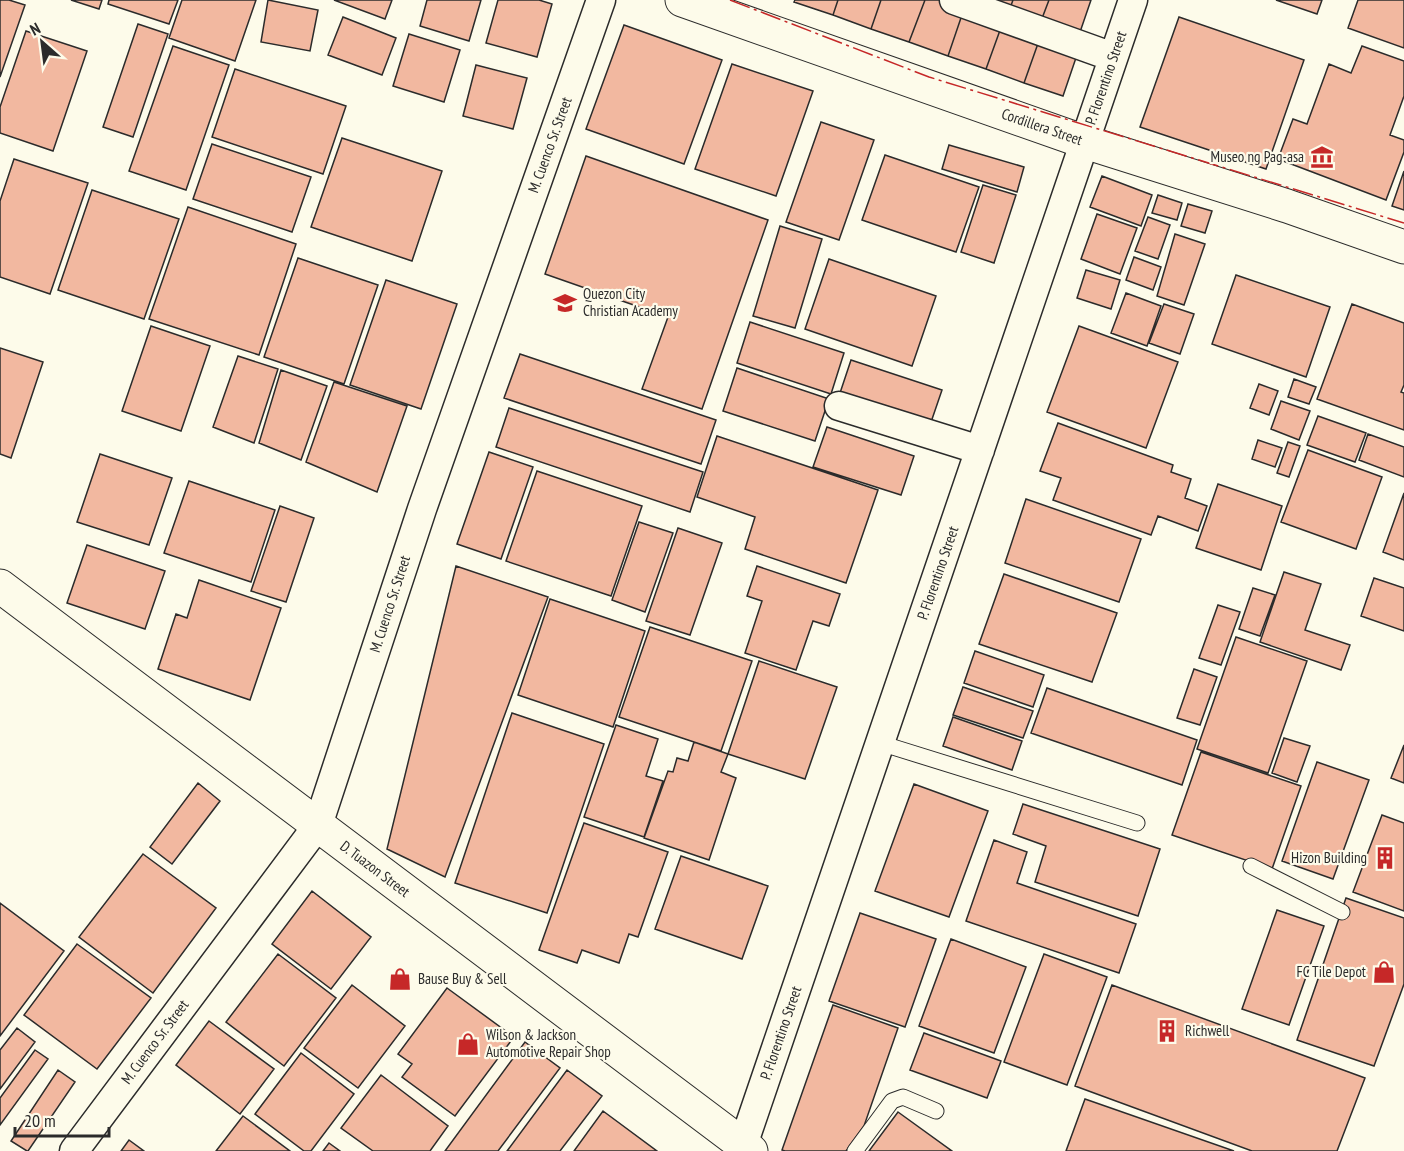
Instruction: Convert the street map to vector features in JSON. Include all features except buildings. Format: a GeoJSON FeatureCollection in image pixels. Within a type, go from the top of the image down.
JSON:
{"type":"FeatureCollection","features":[{"type":"Feature","properties":{"kind":"street","name":"M. Cuenco Sr. Street"},"geometry":{"type":"LineString","coordinates":[[74,1151],[318,825],[422,509],[601,0]]}},
{"type":"Feature","properties":{"kind":"street","name":"Cordillera Street"},"geometry":{"type":"LineString","coordinates":[[682,0],[1085,142],[1287,206],[1404,247]]}},
{"type":"Feature","properties":{"kind":"street"},"geometry":{"type":"LineString","coordinates":[[954,0],[1113,57]]}},
{"type":"Feature","properties":{"kind":"street","name":"P. Florentino Street"},"geometry":{"type":"LineString","coordinates":[[747,1148],[880,743],[1133,0]]}},
{"type":"Feature","properties":{"kind":"street"},"geometry":{"type":"LineString","coordinates":[[839,406],[980,450]]}},
{"type":"Feature","properties":{"kind":"street","name":"D. Tuazon Street"},"geometry":{"type":"LineString","coordinates":[[0,586],[747,1148]]}},
{"type":"Feature","properties":{"kind":"lane"},"geometry":{"type":"LineString","coordinates":[[880,743],[1137,823]]}},
{"type":"Feature","properties":{"kind":"lane"},"geometry":{"type":"LineString","coordinates":[[1251,866],[1342,912]]}},
{"type":"Feature","properties":{"kind":"lane"},"geometry":{"type":"LineString","coordinates":[[855,1151],[892,1101],[903,1097],[936,1111]]}},
{"type":"Feature","properties":{"kind":"power"},"geometry":{"type":"LineString","coordinates":[[730,0],[929,77],[1404,223]]}},
{"type":"Feature","properties":{"kind":"place","name":"Museo ng Pag-asa"},"geometry":{"type":"Point","coordinates":[1322,157]}},
{"type":"Feature","properties":{"kind":"place","name":"Quezon City Christian Academy"},"geometry":{"type":"Point","coordinates":[565,303]}},
{"type":"Feature","properties":{"kind":"place","name":"Hizon Building"},"geometry":{"type":"Point","coordinates":[1385,858]}},
{"type":"Feature","properties":{"kind":"place","name":"FC Tile Depot"},"geometry":{"type":"Point","coordinates":[1384,972]}},
{"type":"Feature","properties":{"kind":"place","name":"Bause Buy & Sell"},"geometry":{"type":"Point","coordinates":[400,979]}},
{"type":"Feature","properties":{"kind":"place","name":"Richwell"},"geometry":{"type":"Point","coordinates":[1167,1031]}},
{"type":"Feature","properties":{"kind":"place","name":"Wilson & Jackson Automotive Repair Shop"},"geometry":{"type":"Point","coordinates":[468,1044]}}]}
